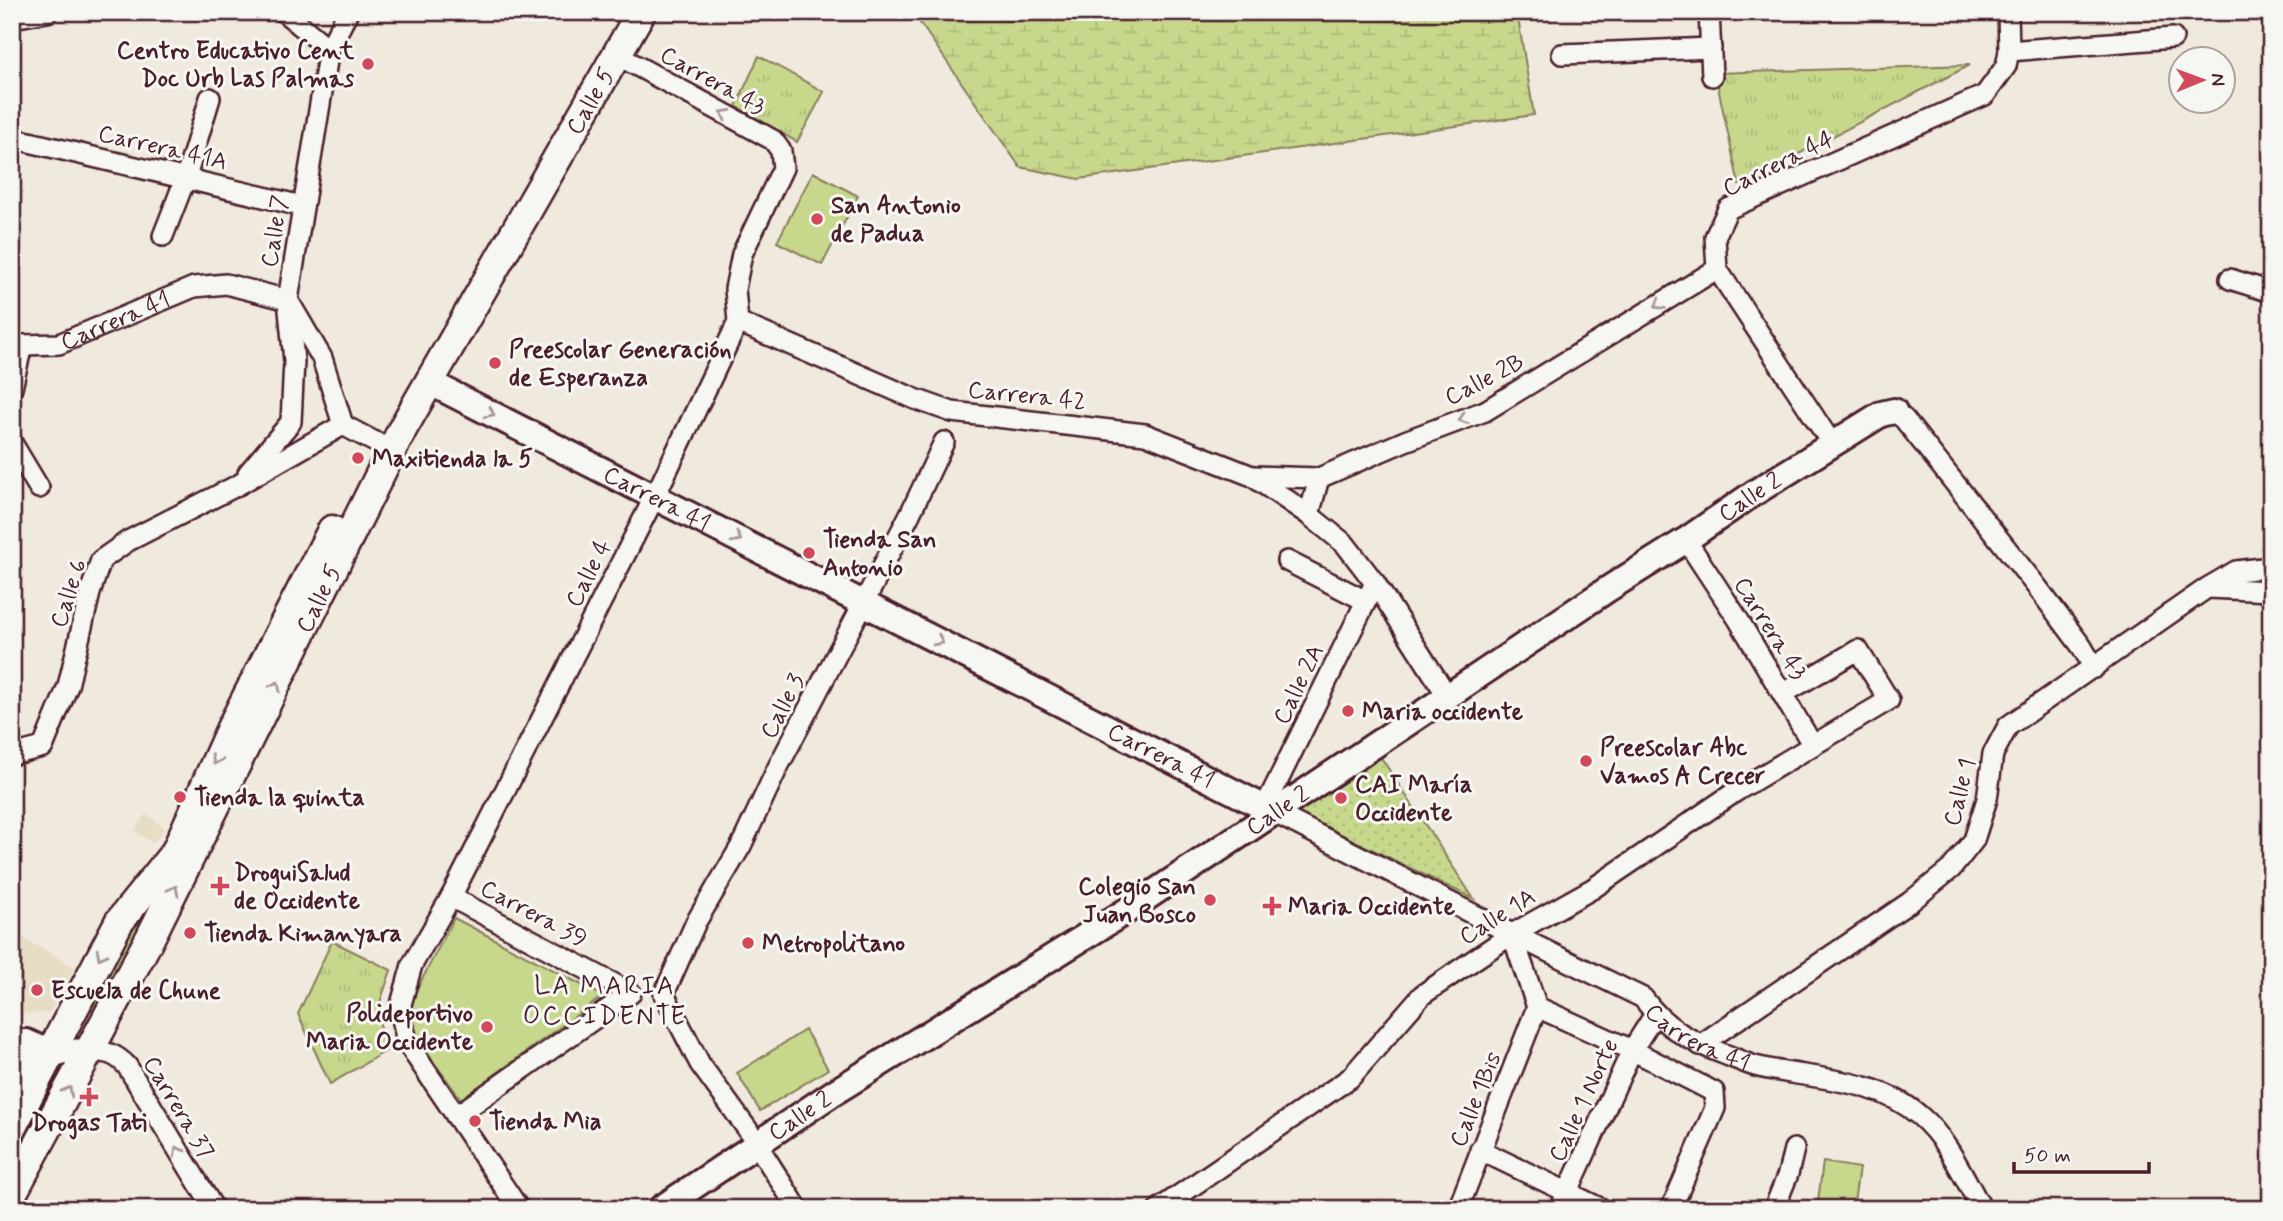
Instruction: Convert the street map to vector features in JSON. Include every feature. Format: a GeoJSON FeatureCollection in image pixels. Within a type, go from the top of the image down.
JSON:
{"type":"FeatureCollection","features":[{"type":"Feature","properties":{"kind":"main road","name":"Calle 5"},"geometry":{"type":"LineString","coordinates":[[15,1122],[119,922],[176,851],[247,696],[411,375],[623,12]]}},
{"type":"Feature","properties":{"kind":"main road","name":"Calle 5"},"geometry":{"type":"LineString","coordinates":[[15,1178],[89,1051],[162,915],[403,428],[641,12]]}},
{"type":"Feature","properties":{"kind":"main road"},"geometry":{"type":"LineString","coordinates":[[12,1083],[20,1102],[15,1122]]}},
{"type":"Feature","properties":{"kind":"street"},"geometry":{"type":"LineString","coordinates":[[12,18],[47,12]]}},
{"type":"Feature","properties":{"kind":"street"},"geometry":{"type":"LineString","coordinates":[[284,12],[329,49]]}},
{"type":"Feature","properties":{"kind":"street","name":"Calle 7"},"geometry":{"type":"LineString","coordinates":[[291,422],[295,361],[288,300],[329,49],[348,12]]}},
{"type":"Feature","properties":{"kind":"street"},"geometry":{"type":"LineString","coordinates":[[1709,12],[1712,76]]}},
{"type":"Feature","properties":{"kind":"street"},"geometry":{"type":"LineString","coordinates":[[2008,12],[2007,58],[2173,38]]}},
{"type":"Feature","properties":{"kind":"street"},"geometry":{"type":"LineString","coordinates":[[1562,54],[1711,48]]}},
{"type":"Feature","properties":{"kind":"street","name":"Carrera 43"},"geometry":{"type":"LineString","coordinates":[[617,55],[773,141],[781,151]]}},
{"type":"Feature","properties":{"kind":"street","name":"Carrera 44"},"geometry":{"type":"LineString","coordinates":[[1717,269],[1714,237],[1728,209],[1985,95],[2007,58]]}},
{"type":"Feature","properties":{"kind":"street"},"geometry":{"type":"LineString","coordinates":[[163,236],[186,177],[210,98]]}},
{"type":"Feature","properties":{"kind":"street","name":"Carrera 41A"},"geometry":{"type":"LineString","coordinates":[[12,138],[302,206]]}},
{"type":"Feature","properties":{"kind":"street","name":"Calle 4"},"geometry":{"type":"LineString","coordinates":[[456,1116],[407,1042],[400,1008],[412,965],[452,897],[655,496],[738,322],[735,289],[742,254],[783,168],[781,151]]}},
{"type":"Feature","properties":{"kind":"street"},"geometry":{"type":"LineString","coordinates":[[1717,269],[1832,444]]}},
{"type":"Feature","properties":{"kind":"street","name":"Calle 2B"},"geometry":{"type":"LineString","coordinates":[[1252,476],[1319,478],[1405,441],[1485,411],[1717,269]]}},
{"type":"Feature","properties":{"kind":"street"},"geometry":{"type":"LineString","coordinates":[[2230,279],[2271,292]]}},
{"type":"Feature","properties":{"kind":"street","name":"Carrera 41"},"geometry":{"type":"LineString","coordinates":[[17,339],[59,344],[194,287],[226,284],[288,300]]}},
{"type":"Feature","properties":{"kind":"street"},"geometry":{"type":"LineString","coordinates":[[288,300],[322,358],[343,425],[377,443]]}},
{"type":"Feature","properties":{"kind":"street","name":"Carrera 42"},"geometry":{"type":"LineString","coordinates":[[738,322],[951,412],[1145,434],[1252,476],[1309,515],[1345,544],[1375,583],[1448,697]]}},
{"type":"Feature","properties":{"kind":"street"},"geometry":{"type":"LineString","coordinates":[[12,388],[17,339]]}},
{"type":"Feature","properties":{"kind":"street","name":"Carrera 41"},"geometry":{"type":"LineString","coordinates":[[429,382],[1512,934],[1643,998],[1655,1014],[1675,1031],[1700,1045],[1758,1067],[1881,1091],[1920,1116],[1940,1137],[1982,1209]]}},
{"type":"Feature","properties":{"kind":"street"},"geometry":{"type":"LineString","coordinates":[[1894,411],[2010,552],[2082,647],[2094,667]]}},
{"type":"Feature","properties":{"kind":"street","name":"Calle 2"},"geometry":{"type":"LineString","coordinates":[[660,1209],[906,1047],[1128,911],[1270,810],[1448,697],[1754,493],[1881,414],[1894,411]]}},
{"type":"Feature","properties":{"kind":"street","name":"Calle 6"},"geometry":{"type":"LineString","coordinates":[[238,485],[291,422]]}},
{"type":"Feature","properties":{"kind":"street","name":"Calle 6"},"geometry":{"type":"LineString","coordinates":[[12,755],[43,747],[68,686],[90,593],[101,560],[128,541],[238,485],[343,425]]}},
{"type":"Feature","properties":{"kind":"street","name":"Calle 3"},"geometry":{"type":"LineString","coordinates":[[757,1145],[700,1064],[664,994],[696,922],[741,846],[778,767],[944,442]]}},
{"type":"Feature","properties":{"kind":"street"},"geometry":{"type":"LineString","coordinates":[[12,443],[39,488]]}},
{"type":"Feature","properties":{"kind":"street"},"geometry":{"type":"LineString","coordinates":[[1309,515],[1319,478]]}},
{"type":"Feature","properties":{"kind":"street","name":"Carrera 43"},"geometry":{"type":"LineString","coordinates":[[1686,540],[1784,693],[1812,744]]}},
{"type":"Feature","properties":{"kind":"street"},"geometry":{"type":"LineString","coordinates":[[1287,561],[1366,601]]}},
{"type":"Feature","properties":{"kind":"street","name":"Calle 1"},"geometry":{"type":"LineString","coordinates":[[1700,1045],[1910,902],[1951,869],[1974,840],[1987,799],[1993,754],[2008,726],[2207,588],[2236,571],[2271,567]]}},
{"type":"Feature","properties":{"kind":"street","name":"Calle 2A"},"geometry":{"type":"LineString","coordinates":[[1270,810],[1375,583]]}},
{"type":"Feature","properties":{"kind":"street"},"geometry":{"type":"LineString","coordinates":[[2207,588],[2271,591]]}},
{"type":"Feature","properties":{"kind":"street","name":"Calle 1A"},"geometry":{"type":"LineString","coordinates":[[1159,1209],[1350,1078],[1422,995],[1512,934],[1592,889],[1738,790],[1889,700],[1858,650],[1784,693]]}},
{"type":"Feature","properties":{"kind":"street","name":"Carrera 39"},"geometry":{"type":"LineString","coordinates":[[452,897],[631,993],[456,1116]]}},
{"type":"Feature","properties":{"kind":"street"},"geometry":{"type":"LineString","coordinates":[[1512,934],[1537,1007],[1714,1092],[1716,1108],[1671,1209]]}},
{"type":"Feature","properties":{"kind":"street","name":"Calle 1Bis"},"geometry":{"type":"LineString","coordinates":[[1458,1209],[1537,1007]]}},
{"type":"Feature","properties":{"kind":"street","name":"Calle 1 Norte"},"geometry":{"type":"LineString","coordinates":[[1564,1200],[1632,1051],[1655,1014]]}},
{"type":"Feature","properties":{"kind":"street"},"geometry":{"type":"LineString","coordinates":[[12,1042],[26,1042],[50,1053]]}},
{"type":"Feature","properties":{"kind":"street"},"geometry":{"type":"LineString","coordinates":[[12,1068],[23,1068],[50,1053],[89,1051]]}},
{"type":"Feature","properties":{"kind":"street","name":"Carrera 37"},"geometry":{"type":"LineString","coordinates":[[89,1051],[109,1052],[118,1056],[127,1066],[214,1209]]}},
{"type":"Feature","properties":{"kind":"street"},"geometry":{"type":"LineString","coordinates":[[456,1116],[519,1209]]}},
{"type":"Feature","properties":{"kind":"street"},"geometry":{"type":"LineString","coordinates":[[757,1145],[798,1209]]}},
{"type":"Feature","properties":{"kind":"street"},"geometry":{"type":"LineString","coordinates":[[1480,1150],[1564,1200],[1602,1209]]}},
{"type":"Feature","properties":{"kind":"street"},"geometry":{"type":"LineString","coordinates":[[1774,1209],[1794,1150]]}},
{"type":"Feature","properties":{"kind":"shaded area"},"geometry":{"type":"Polygon","coordinates":[[[146,814],[165,828],[153,844],[134,830],[146,814]]]}},
{"type":"Feature","properties":{"kind":"shaded area","name":"Escuela de Chune"},"geometry":{"type":"Polygon","coordinates":[[[12,932],[75,967],[49,1013],[12,1014],[12,932]]]}},
{"type":"Feature","properties":{"kind":"green space"},"geometry":{"type":"Polygon","coordinates":[[[918,12],[1517,12],[1534,115],[1079,179],[1020,167],[918,20],[918,12]]]}},
{"type":"Feature","properties":{"kind":"green space"},"geometry":{"type":"Polygon","coordinates":[[[759,56],[824,92],[797,142],[736,106],[759,56]]]}},
{"type":"Feature","properties":{"kind":"green space"},"geometry":{"type":"Polygon","coordinates":[[[1970,65],[1739,185],[1715,73],[1970,65]]]}},
{"type":"Feature","properties":{"kind":"green space","name":"San Antonio de Padua"},"geometry":{"type":"Polygon","coordinates":[[[813,172],[858,196],[822,265],[777,242],[813,172]]]}},
{"type":"Feature","properties":{"kind":"green space"},"geometry":{"type":"Polygon","coordinates":[[[1380,756],[1474,899],[1293,811],[1380,756]]]}},
{"type":"Feature","properties":{"kind":"green space"},"geometry":{"type":"Polygon","coordinates":[[[155,898],[102,1015],[84,1006],[117,941],[155,898]]]}},
{"type":"Feature","properties":{"kind":"green space","name":"Polideportivo Maria Occidente"},"geometry":{"type":"Polygon","coordinates":[[[454,918],[603,996],[461,1099],[422,1046],[407,1008],[454,918]]]}},
{"type":"Feature","properties":{"kind":"green space"},"geometry":{"type":"Polygon","coordinates":[[[332,941],[391,970],[376,1014],[389,1049],[330,1084],[298,1014],[332,941]]]}},
{"type":"Feature","properties":{"kind":"green space"},"geometry":{"type":"Polygon","coordinates":[[[805,1030],[828,1069],[760,1111],[737,1073],[805,1030]]]}},
{"type":"Feature","properties":{"kind":"green space"},"geometry":{"type":"Polygon","coordinates":[[[1823,1162],[1859,1168],[1853,1209],[1817,1209],[1823,1162]]]}},
{"type":"Feature","properties":{"kind":"place","name":"Centro Educativo Cent Doc Urb Las Palmas"},"geometry":{"type":"Point","coordinates":[368,64]}},
{"type":"Feature","properties":{"kind":"place","name":"San Antonio de Padua"},"geometry":{"type":"Point","coordinates":[817,219]}},
{"type":"Feature","properties":{"kind":"place","name":"Preescolar Generación de Esperanza"},"geometry":{"type":"Point","coordinates":[495,363]}},
{"type":"Feature","properties":{"kind":"place","name":"Maxitienda la 5"},"geometry":{"type":"Point","coordinates":[358,458]}},
{"type":"Feature","properties":{"kind":"place","name":"Tienda San Antonio"},"geometry":{"type":"Point","coordinates":[809,553]}},
{"type":"Feature","properties":{"kind":"place","name":"Maria occidente"},"geometry":{"type":"Point","coordinates":[1348,711]}},
{"type":"Feature","properties":{"kind":"place","name":"Preescolar Abc Vamos A Crecer"},"geometry":{"type":"Point","coordinates":[1586,761]}},
{"type":"Feature","properties":{"kind":"place","name":"Tienda la quinta"},"geometry":{"type":"Point","coordinates":[180,797]}},
{"type":"Feature","properties":{"kind":"place","name":"CAI María Occidente"},"geometry":{"type":"Point","coordinates":[1341,798]}},
{"type":"Feature","properties":{"kind":"place","name":"DroguiSalud de Occidente"},"geometry":{"type":"Point","coordinates":[220,886]}},
{"type":"Feature","properties":{"kind":"place","name":"Colegio San Juan Bosco"},"geometry":{"type":"Point","coordinates":[1210,900]}},
{"type":"Feature","properties":{"kind":"place","name":"Maria Occidente"},"geometry":{"type":"Point","coordinates":[1272,906]}},
{"type":"Feature","properties":{"kind":"place","name":"Tienda Kimanyara"},"geometry":{"type":"Point","coordinates":[190,933]}},
{"type":"Feature","properties":{"kind":"place","name":"Metropolitano"},"geometry":{"type":"Point","coordinates":[748,943]}},
{"type":"Feature","properties":{"kind":"place","name":"Escuela de Chune"},"geometry":{"type":"Point","coordinates":[37,990]}},
{"type":"Feature","properties":{"kind":"place","name":"Polideportivo Maria Occidente"},"geometry":{"type":"Point","coordinates":[487,1027]}},
{"type":"Feature","properties":{"kind":"place","name":"Drogas Tati"},"geometry":{"type":"Point","coordinates":[89,1097]}},
{"type":"Feature","properties":{"kind":"place","name":"Tienda Mia"},"geometry":{"type":"Point","coordinates":[475,1121]}},
{"type":"Feature","properties":{"kind":"district","name":"LA MARIA OCCIDENTE"},"geometry":{"type":"Point","coordinates":[605,1000]}}]}
